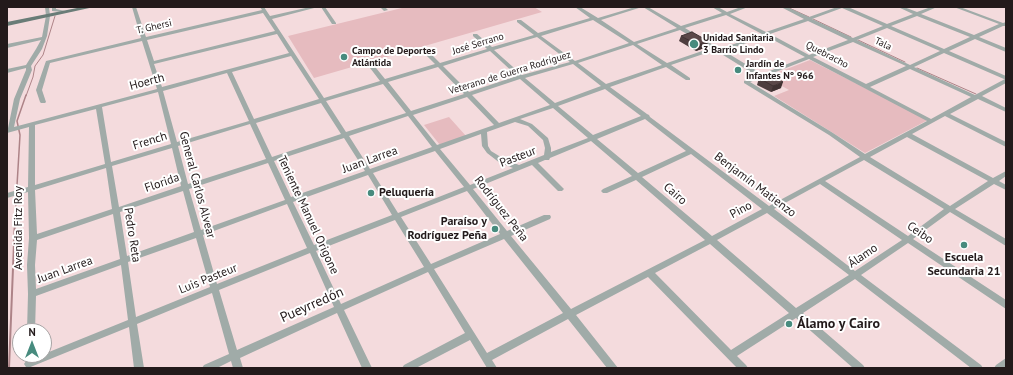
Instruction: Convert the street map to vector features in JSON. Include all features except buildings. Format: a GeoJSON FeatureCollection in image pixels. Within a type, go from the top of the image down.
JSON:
{"type":"FeatureCollection","features":[{"type":"Feature","properties":{"kind":"main road"},"geometry":{"type":"LineString","coordinates":[[7,24],[48,16],[64,10],[91,7]]}},
{"type":"Feature","properties":{"kind":"street"},"geometry":{"type":"LineString","coordinates":[[10,130],[17,99],[28,74],[28,66],[44,38],[48,16],[47,7]]}},
{"type":"Feature","properties":{"kind":"street"},"geometry":{"type":"LineString","coordinates":[[54,7],[54,10],[64,10]]}},
{"type":"Feature","properties":{"kind":"street","name":"General Carlos Alvear"},"geometry":{"type":"LineString","coordinates":[[134,7],[160,90],[185,187],[238,368]]}},
{"type":"Feature","properties":{"kind":"street"},"geometry":{"type":"LineString","coordinates":[[269,18],[316,7]]}},
{"type":"Feature","properties":{"kind":"street"},"geometry":{"type":"LineString","coordinates":[[323,7],[334,23]]}},
{"type":"Feature","properties":{"kind":"street"},"geometry":{"type":"LineString","coordinates":[[577,7],[688,80]]}},
{"type":"Feature","properties":{"kind":"street","name":"José Serrano"},"geometry":{"type":"LineString","coordinates":[[322,100],[538,35],[640,7]]}},
{"type":"Feature","properties":{"kind":"street"},"geometry":{"type":"LineString","coordinates":[[645,7],[762,76]]}},
{"type":"Feature","properties":{"kind":"street","name":"Quebracho"},"geometry":{"type":"LineString","coordinates":[[714,7],[867,86],[931,121]]}},
{"type":"Feature","properties":{"kind":"street","name":"Veterano de Guerra Rodríguez"},"geometry":{"type":"LineString","coordinates":[[344,135],[521,76],[634,44],[746,7]]}},
{"type":"Feature","properties":{"kind":"street","name":"Tala"},"geometry":{"type":"LineString","coordinates":[[783,7],[1006,110]]}},
{"type":"Feature","properties":{"kind":"street","name":"Juan Larrea"},"geometry":{"type":"LineString","coordinates":[[32,294],[666,65],[718,50],[841,7]]}},
{"type":"Feature","properties":{"kind":"street"},"geometry":{"type":"LineString","coordinates":[[844,7],[1006,78]]}},
{"type":"Feature","properties":{"kind":"street"},"geometry":{"type":"LineString","coordinates":[[900,7],[1006,50]]}},
{"type":"Feature","properties":{"kind":"street"},"geometry":{"type":"LineString","coordinates":[[935,7],[746,82],[831,134],[864,157],[1006,242]]}},
{"type":"Feature","properties":{"kind":"street"},"geometry":{"type":"LineString","coordinates":[[956,7],[1005,24]]}},
{"type":"Feature","properties":{"kind":"street"},"geometry":{"type":"LineString","coordinates":[[263,9],[369,172],[492,368]]}},
{"type":"Feature","properties":{"kind":"street","name":"T. Ghersi"},"geometry":{"type":"LineString","coordinates":[[43,102],[39,90],[48,62],[263,9]]}},
{"type":"Feature","properties":{"kind":"street","name":"Benjamín Matienzo"},"geometry":{"type":"LineString","coordinates":[[519,21],[647,116],[978,368]]}},
{"type":"Feature","properties":{"kind":"street"},"geometry":{"type":"LineString","coordinates":[[867,86],[1005,24]]}},
{"type":"Feature","properties":{"kind":"street"},"geometry":{"type":"LineString","coordinates":[[151,63],[278,32]]}},
{"type":"Feature","properties":{"kind":"street","name":"Cairo"},"geometry":{"type":"LineString","coordinates":[[475,35],[860,368]]}},
{"type":"Feature","properties":{"kind":"street"},"geometry":{"type":"LineString","coordinates":[[7,46],[44,38]]}},
{"type":"Feature","properties":{"kind":"street"},"geometry":{"type":"LineString","coordinates":[[423,49],[499,126]]}},
{"type":"Feature","properties":{"kind":"street","name":"Hoerth"},"geometry":{"type":"LineString","coordinates":[[10,130],[292,54]]}},
{"type":"Feature","properties":{"kind":"street","name":"Rodríguez Peña"},"geometry":{"type":"LineString","coordinates":[[370,64],[613,368]]}},
{"type":"Feature","properties":{"kind":"street"},"geometry":{"type":"LineString","coordinates":[[7,71],[28,66]]}},
{"type":"Feature","properties":{"kind":"street","name":"Teniente Manuel Origone"},"geometry":{"type":"LineString","coordinates":[[228,72],[367,368]]}},
{"type":"Feature","properties":{"kind":"street","name":"Pino"},"geometry":{"type":"LineString","coordinates":[[486,358],[711,240],[1006,82]]}},
{"type":"Feature","properties":{"kind":"street","name":"French"},"geometry":{"type":"LineString","coordinates":[[8,196],[322,100]]}},
{"type":"Feature","properties":{"kind":"street","name":"Pedro Reta"},"geometry":{"type":"LineString","coordinates":[[99,106],[124,261],[139,368]]}},
{"type":"Feature","properties":{"kind":"street"},"geometry":{"type":"LineString","coordinates":[[945,114],[1006,145]]}},
{"type":"Feature","properties":{"kind":"street","name":"Pasteur"},"geometry":{"type":"LineString","coordinates":[[396,216],[547,158],[647,116]]}},
{"type":"Feature","properties":{"kind":"street"},"geometry":{"type":"LineString","coordinates":[[515,120],[530,125],[546,139],[548,148],[547,158]]}},
{"type":"Feature","properties":{"kind":"street","name":"Avenida Fitz Roy"},"geometry":{"type":"LineString","coordinates":[[28,125],[32,238],[31,323]]}},
{"type":"Feature","properties":{"kind":"street"},"geometry":{"type":"LineString","coordinates":[[484,131],[485,146],[489,152],[502,161],[520,168]]}},
{"type":"Feature","properties":{"kind":"street"},"geometry":{"type":"LineString","coordinates":[[907,134],[1006,188]]}},
{"type":"Feature","properties":{"kind":"street","name":"Florida"},"geometry":{"type":"LineString","coordinates":[[32,238],[344,135]]}},
{"type":"Feature","properties":{"kind":"street"},"geometry":{"type":"LineString","coordinates":[[605,191],[692,151]]}},
{"type":"Feature","properties":{"kind":"street"},"geometry":{"type":"LineString","coordinates":[[534,163],[560,189]]}},
{"type":"Feature","properties":{"kind":"street","name":"Álamo"},"geometry":{"type":"LineString","coordinates":[[731,355],[908,240],[950,209],[1006,173]]}},
{"type":"Feature","properties":{"kind":"street","name":"Ceibo"},"geometry":{"type":"LineString","coordinates":[[820,181],[1006,305]]}},
{"type":"Feature","properties":{"kind":"street","name":"Luis Pasteur"},"geometry":{"type":"LineString","coordinates":[[52,353],[132,323],[396,216]]}},
{"type":"Feature","properties":{"kind":"street","name":"Pueyrredón"},"geometry":{"type":"LineString","coordinates":[[207,368],[338,308],[547,217]]}},
{"type":"Feature","properties":{"kind":"street"},"geometry":{"type":"LineString","coordinates":[[649,272],[742,368]]}},
{"type":"Feature","properties":{"kind":"street"},"geometry":{"type":"LineString","coordinates":[[407,368],[471,335]]}},
{"type":"Feature","properties":{"kind":"street"},"geometry":{"type":"LineString","coordinates":[[999,368],[1006,362]]}},
{"type":"Feature","properties":{"kind":"shaded area","name":"Campo de Deportes Atlántida"},"geometry":{"type":"Polygon","coordinates":[[[406,7],[534,7],[542,12],[314,78],[288,36],[406,7]]]}},
{"type":"Feature","properties":{"kind":"shaded area"},"geometry":{"type":"Polygon","coordinates":[[[810,60],[926,119],[926,121],[865,153],[774,96],[789,90],[766,77],[810,60]]]}},
{"type":"Feature","properties":{"kind":"shaded area"},"geometry":{"type":"Polygon","coordinates":[[[449,117],[466,136],[440,145],[424,125],[449,117]]]}},
{"type":"Feature","properties":{"kind":"waterway"},"geometry":{"type":"LineString","coordinates":[[787,7],[809,17]]}},
{"type":"Feature","properties":{"kind":"waterway"},"geometry":{"type":"LineString","coordinates":[[26,96],[33,77],[35,66],[43,55],[55,16]]}},
{"type":"Feature","properties":{"kind":"waterway"},"geometry":{"type":"LineString","coordinates":[[813,19],[851,37]]}},
{"type":"Feature","properties":{"kind":"waterway"},"geometry":{"type":"LineString","coordinates":[[858,40],[905,62]]}},
{"type":"Feature","properties":{"kind":"waterway"},"geometry":{"type":"LineString","coordinates":[[917,68],[976,94]]}},
{"type":"Feature","properties":{"kind":"waterway"},"geometry":{"type":"LineString","coordinates":[[15,219],[20,135],[17,121],[26,95]]}},
{"type":"Feature","properties":{"kind":"waterway"},"geometry":{"type":"LineString","coordinates":[[9,368],[15,218]]}},
{"type":"Feature","properties":{"kind":"place","name":"Unidad Sanitaria 3 Barrio Lindo"},"geometry":{"type":"Point","coordinates":[694,44]}},
{"type":"Feature","properties":{"kind":"place","name":"Campo de Deportes Atlántida"},"geometry":{"type":"Point","coordinates":[344,57]}},
{"type":"Feature","properties":{"kind":"place","name":"Jardín de Infantes N° 966"},"geometry":{"type":"Point","coordinates":[738,70]}},
{"type":"Feature","properties":{"kind":"place","name":"Peluquería"},"geometry":{"type":"Point","coordinates":[371,193]}},
{"type":"Feature","properties":{"kind":"place","name":"Paraíso y Rodríguez Peña"},"geometry":{"type":"Point","coordinates":[495,229]}},
{"type":"Feature","properties":{"kind":"place","name":"Escuela Secundaria 21"},"geometry":{"type":"Point","coordinates":[964,245]}},
{"type":"Feature","properties":{"kind":"place","name":"Álamo y Cairo"},"geometry":{"type":"Point","coordinates":[789,324]}}]}
